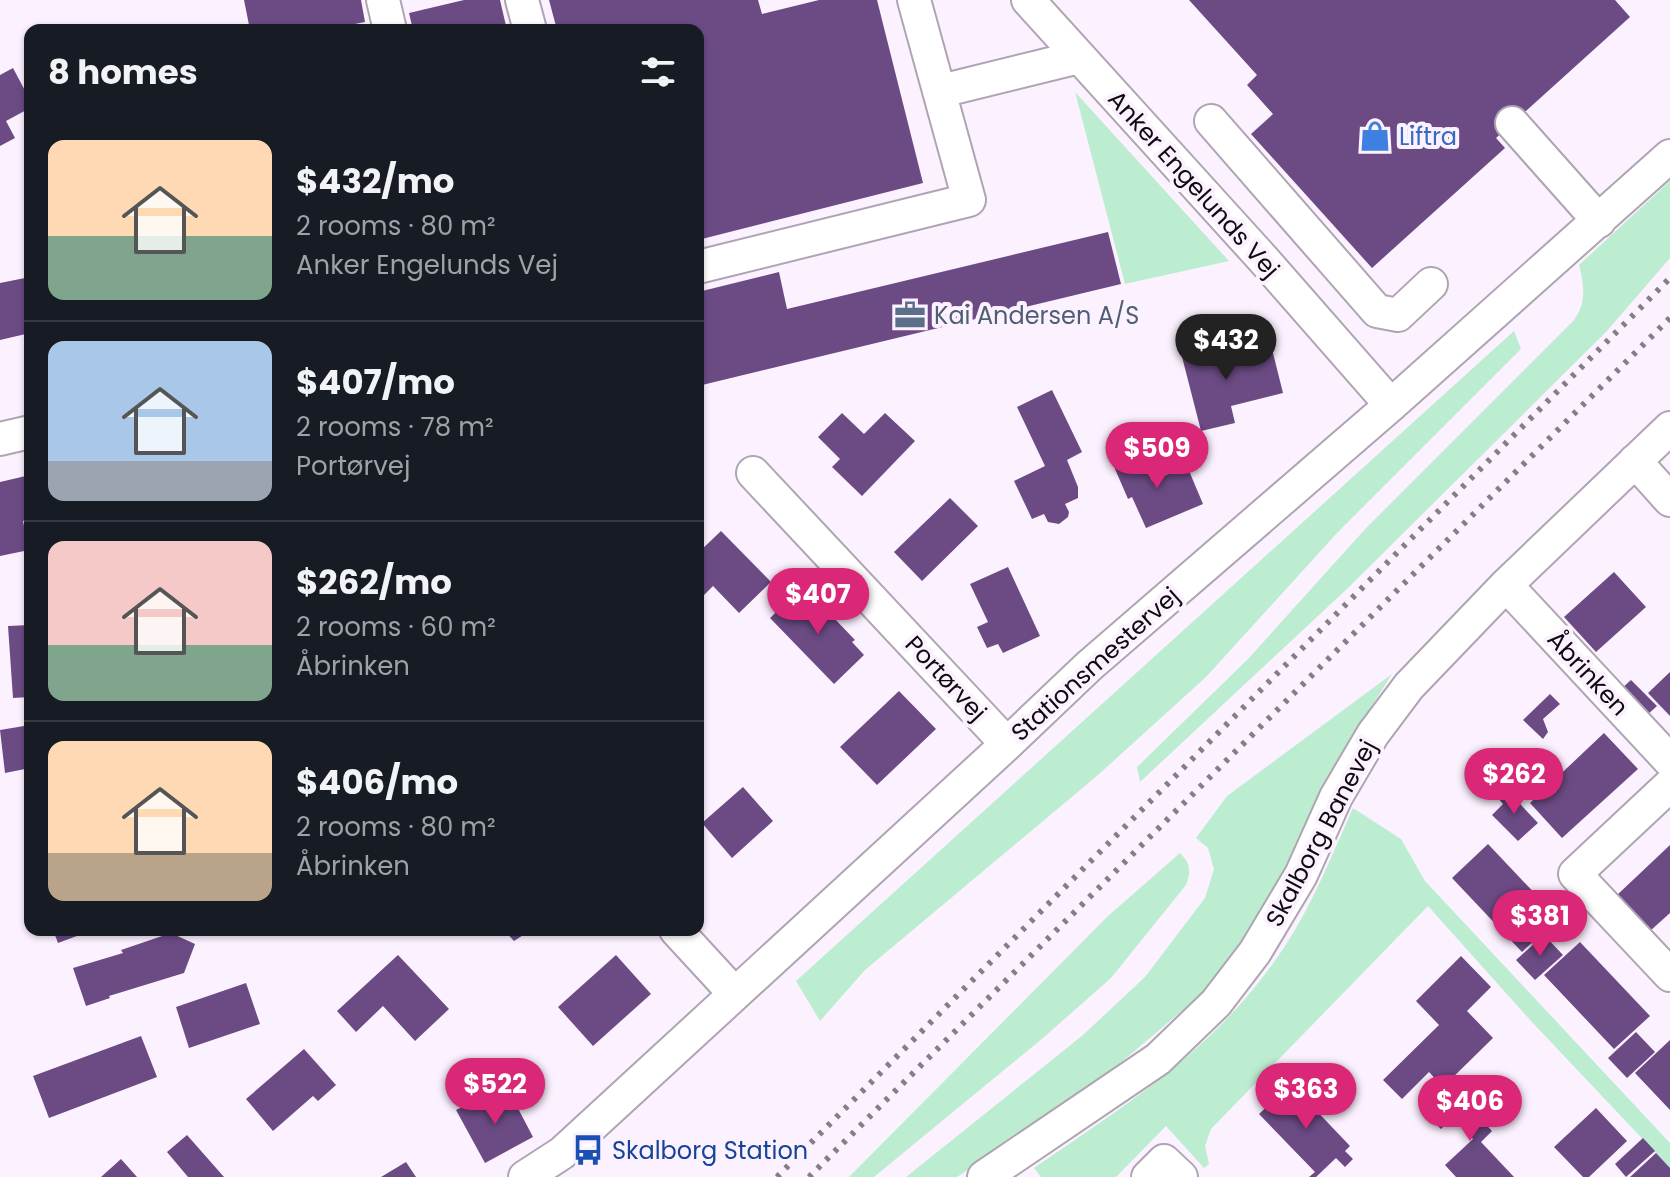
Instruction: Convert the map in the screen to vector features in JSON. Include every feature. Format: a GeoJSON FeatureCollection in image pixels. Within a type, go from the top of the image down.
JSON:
{"type":"FeatureCollection","features":[{"type":"Feature","properties":{"kind":"street"},"geometry":{"type":"LineString","coordinates":[[383,0],[389,24]]}},
{"type":"Feature","properties":{"kind":"street"},"geometry":{"type":"LineString","coordinates":[[522,0],[528,24]]}},
{"type":"Feature","properties":{"kind":"street"},"geometry":{"type":"LineString","coordinates":[[704,266],[969,200],[914,0]]}},
{"type":"Feature","properties":{"kind":"street","name":"Anker Engelunds Vej"},"geometry":{"type":"LineString","coordinates":[[1028,0],[1391,405]]}},
{"type":"Feature","properties":{"kind":"street"},"geometry":{"type":"LineString","coordinates":[[941,91],[1079,57]]}},
{"type":"Feature","properties":{"kind":"street"},"geometry":{"type":"LineString","coordinates":[[1211,121],[1377,311],[1398,315],[1431,284]]}},
{"type":"Feature","properties":{"kind":"street"},"geometry":{"type":"LineString","coordinates":[[1512,123],[1599,221]]}},
{"type":"Feature","properties":{"kind":"street","name":"Stationsmestervej"},"geometry":{"type":"LineString","coordinates":[[525,1177],[562,1153],[1007,744],[1068,684],[1391,405],[1670,156]]}},
{"type":"Feature","properties":{"kind":"street","name":"Skalborg Banevej"},"geometry":{"type":"LineString","coordinates":[[984,1177],[1158,1059],[1216,1003],[1255,952],[1301,875],[1336,797],[1373,734],[1409,686],[1506,585],[1670,428]]}},
{"type":"Feature","properties":{"kind":"street"},"geometry":{"type":"LineString","coordinates":[[0,439],[24,433]]}},
{"type":"Feature","properties":{"kind":"street"},"geometry":{"type":"LineString","coordinates":[[1635,461],[1670,500]]}},
{"type":"Feature","properties":{"kind":"street","name":"Portørvej"},"geometry":{"type":"LineString","coordinates":[[753,473],[1007,744]]}},
{"type":"Feature","properties":{"kind":"street","name":"Åbrinken"},"geometry":{"type":"LineString","coordinates":[[1506,585],[1670,761]]}},
{"type":"Feature","properties":{"kind":"street"},"geometry":{"type":"LineString","coordinates":[[1670,785],[1575,874],[1670,975]]}},
{"type":"Feature","properties":{"kind":"street"},"geometry":{"type":"LineString","coordinates":[[682,936],[734,993]]}},
{"type":"Feature","properties":{"kind":"street"},"geometry":{"type":"LineString","coordinates":[[1148,1177],[1164,1161],[1181,1177]]}},
{"type":"Feature","properties":{"kind":"green space"},"geometry":{"type":"Polygon","coordinates":[[[1075,92],[1229,261],[1125,284],[1075,92]]]}},
{"type":"Feature","properties":{"kind":"green space"},"geometry":{"type":"Polygon","coordinates":[[[1670,181],[1670,258],[1606,332],[1349,587],[1140,782],[1137,767],[1248,659],[1367,527],[1574,320],[1581,307],[1583,293],[1579,265],[1670,181]]]}},
{"type":"Feature","properties":{"kind":"green space"},"geometry":{"type":"Polygon","coordinates":[[[1514,331],[1521,349],[1337,533],[1206,677],[1098,775],[865,970],[820,1021],[796,981],[1514,331]]]}},
{"type":"Feature","properties":{"kind":"green space"},"geometry":{"type":"Polygon","coordinates":[[[1392,674],[1329,774],[1282,874],[1247,938],[1209,988],[1099,1081],[957,1177],[906,1177],[1083,1035],[1145,977],[1205,898],[1214,869],[1208,848],[1196,838],[1227,796],[1392,674]]]}},
{"type":"Feature","properties":{"kind":"green space"},"geometry":{"type":"Polygon","coordinates":[[[1353,808],[1401,839],[1425,881],[1670,1143],[1670,1168],[1428,906],[1211,1129],[1205,1146],[1209,1164],[1204,1168],[1166,1126],[1116,1177],[1041,1177],[1034,1168],[1171,1070],[1231,1014],[1259,982],[1304,913],[1353,808]]]}},
{"type":"Feature","properties":{"kind":"green space"},"geometry":{"type":"Polygon","coordinates":[[[1180,853],[1189,868],[1186,885],[1111,978],[874,1177],[849,1177],[1108,916],[1180,853]]]}},
{"type":"Feature","properties":{"kind":"building"},"geometry":{"type":"Polygon","coordinates":[[[244,0],[361,0],[365,22],[355,24],[249,24],[244,0]]]}},
{"type":"Feature","properties":{"kind":"building"},"geometry":{"type":"Polygon","coordinates":[[[464,0],[500,0],[506,24],[412,24],[409,13],[464,0]]]}},
{"type":"Feature","properties":{"kind":"building"},"geometry":{"type":"Polygon","coordinates":[[[549,0],[758,0],[762,14],[819,0],[877,0],[923,183],[704,238],[704,24],[555,24],[549,0]]]}},
{"type":"Feature","properties":{"kind":"building","name":"Liftra"},"geometry":{"type":"Polygon","coordinates":[[[1189,0],[1615,0],[1630,17],[1496,138],[1505,148],[1372,268],[1251,134],[1273,114],[1247,85],[1257,75],[1189,0]]]}},
{"type":"Feature","properties":{"kind":"building"},"geometry":{"type":"Polygon","coordinates":[[[13,68],[24,89],[24,111],[6,121],[15,138],[0,146],[0,75],[13,68]]]}},
{"type":"Feature","properties":{"kind":"building"},"geometry":{"type":"Polygon","coordinates":[[[1108,232],[1121,284],[704,385],[704,291],[779,272],[787,309],[1108,232]]]}},
{"type":"Feature","properties":{"kind":"building"},"geometry":{"type":"Polygon","coordinates":[[[24,278],[24,334],[0,340],[0,283],[24,278]]]}},
{"type":"Feature","properties":{"kind":"building"},"geometry":{"type":"Polygon","coordinates":[[[1213,336],[1220,366],[1273,353],[1283,393],[1231,406],[1235,423],[1201,431],[1179,345],[1213,336]]]}},
{"type":"Feature","properties":{"kind":"building"},"geometry":{"type":"Polygon","coordinates":[[[1052,390],[1082,452],[1067,460],[1078,487],[1078,498],[1065,504],[1068,517],[1059,524],[1048,522],[1044,514],[1032,519],[1014,481],[1045,466],[1017,407],[1052,390]]]}},
{"type":"Feature","properties":{"kind":"building"},"geometry":{"type":"Polygon","coordinates":[[[842,413],[864,434],[885,413],[915,441],[862,496],[832,467],[840,459],[818,437],[842,413]]]}},
{"type":"Feature","properties":{"kind":"building"},"geometry":{"type":"Polygon","coordinates":[[[1139,450],[1152,481],[1187,466],[1203,504],[1146,528],[1132,497],[1128,499],[1112,462],[1139,450]]]}},
{"type":"Feature","properties":{"kind":"building"},"geometry":{"type":"Polygon","coordinates":[[[24,476],[24,551],[0,556],[0,482],[24,476]]]}},
{"type":"Feature","properties":{"kind":"building"},"geometry":{"type":"Polygon","coordinates":[[[950,498],[978,526],[922,581],[894,552],[950,498]]]}},
{"type":"Feature","properties":{"kind":"building"},"geometry":{"type":"Polygon","coordinates":[[[721,531],[771,582],[739,613],[713,586],[704,595],[704,547],[721,531]]]}},
{"type":"Feature","properties":{"kind":"building"},"geometry":{"type":"Polygon","coordinates":[[[1008,567],[1040,636],[1003,653],[998,644],[987,648],[977,627],[988,622],[970,584],[1008,567]]]}},
{"type":"Feature","properties":{"kind":"building"},"geometry":{"type":"Polygon","coordinates":[[[1614,572],[1646,607],[1596,652],[1564,617],[1614,572]]]}},
{"type":"Feature","properties":{"kind":"building"},"geometry":{"type":"Polygon","coordinates":[[[801,589],[830,620],[833,617],[855,640],[852,642],[864,655],[834,684],[770,618],[801,589]]]}},
{"type":"Feature","properties":{"kind":"building"},"geometry":{"type":"Polygon","coordinates":[[[24,625],[24,697],[13,698],[8,626],[24,625]]]}},
{"type":"Feature","properties":{"kind":"building"},"geometry":{"type":"Polygon","coordinates":[[[1670,672],[1670,716],[1648,693],[1670,672]]]}},
{"type":"Feature","properties":{"kind":"building"},"geometry":{"type":"Polygon","coordinates":[[[1631,680],[1657,706],[1646,716],[1621,689],[1631,680]]]}},
{"type":"Feature","properties":{"kind":"building"},"geometry":{"type":"Polygon","coordinates":[[[899,691],[936,729],[877,785],[840,747],[899,691]]]}},
{"type":"Feature","properties":{"kind":"building"},"geometry":{"type":"Polygon","coordinates":[[[1550,694],[1560,704],[1543,719],[1548,732],[1543,739],[1523,720],[1550,694]]]}},
{"type":"Feature","properties":{"kind":"building"},"geometry":{"type":"Polygon","coordinates":[[[24,726],[24,769],[5,773],[0,730],[24,726]]]}},
{"type":"Feature","properties":{"kind":"building"},"geometry":{"type":"Polygon","coordinates":[[[1604,733],[1638,769],[1562,838],[1530,803],[1604,733]]]}},
{"type":"Feature","properties":{"kind":"building"},"geometry":{"type":"Polygon","coordinates":[[[743,787],[773,821],[732,858],[704,825],[704,821],[743,787]]]}},
{"type":"Feature","properties":{"kind":"building"},"geometry":{"type":"Polygon","coordinates":[[[1506,789],[1538,823],[1518,841],[1492,815],[1503,804],[1497,797],[1506,789]]]}},
{"type":"Feature","properties":{"kind":"building"},"geometry":{"type":"Polygon","coordinates":[[[1488,844],[1558,918],[1522,952],[1452,878],[1488,844]]]}},
{"type":"Feature","properties":{"kind":"building"},"geometry":{"type":"Polygon","coordinates":[[[1670,845],[1670,913],[1650,931],[1616,896],[1670,845]]]}},
{"type":"Feature","properties":{"kind":"building"},"geometry":{"type":"Polygon","coordinates":[[[1544,935],[1563,955],[1535,980],[1516,960],[1544,935]]]}},
{"type":"Feature","properties":{"kind":"building"},"geometry":{"type":"Polygon","coordinates":[[[55,936],[77,936],[58,943],[55,936]]]}},
{"type":"Feature","properties":{"kind":"building"},"geometry":{"type":"Polygon","coordinates":[[[162,936],[178,936],[195,944],[184,973],[86,1006],[73,968],[123,953],[121,950],[162,936]]]}},
{"type":"Feature","properties":{"kind":"building"},"geometry":{"type":"Polygon","coordinates":[[[1580,942],[1650,1016],[1614,1049],[1544,975],[1580,942]]]}},
{"type":"Feature","properties":{"kind":"building"},"geometry":{"type":"Polygon","coordinates":[[[398,955],[449,1009],[415,1041],[383,1006],[356,1032],[337,1011],[398,955]]]}},
{"type":"Feature","properties":{"kind":"building"},"geometry":{"type":"Polygon","coordinates":[[[616,955],[651,994],[593,1046],[558,1007],[616,955]]]}},
{"type":"Feature","properties":{"kind":"building"},"geometry":{"type":"Polygon","coordinates":[[[1461,956],[1491,987],[1467,1011],[1493,1038],[1443,1087],[1429,1072],[1402,1099],[1383,1080],[1439,1025],[1416,1001],[1461,956]]]}},
{"type":"Feature","properties":{"kind":"building"},"geometry":{"type":"Polygon","coordinates":[[[246,983],[260,1024],[189,1048],[176,1007],[246,983]]]}},
{"type":"Feature","properties":{"kind":"building"},"geometry":{"type":"Polygon","coordinates":[[[1636,1032],[1655,1052],[1627,1078],[1608,1058],[1636,1032]]]}},
{"type":"Feature","properties":{"kind":"building"},"geometry":{"type":"Polygon","coordinates":[[[141,1036],[157,1077],[49,1118],[33,1076],[141,1036]]]}},
{"type":"Feature","properties":{"kind":"building"},"geometry":{"type":"Polygon","coordinates":[[[1670,1040],[1670,1110],[1635,1073],[1670,1040]]]}},
{"type":"Feature","properties":{"kind":"building"},"geometry":{"type":"Polygon","coordinates":[[[304,1049],[336,1085],[318,1101],[313,1096],[273,1131],[246,1099],[304,1049]]]}},
{"type":"Feature","properties":{"kind":"building"},"geometry":{"type":"Polygon","coordinates":[[[1291,1084],[1350,1146],[1345,1151],[1353,1159],[1345,1167],[1336,1158],[1316,1177],[1309,1177],[1315,1172],[1259,1114],[1291,1084]]]}},
{"type":"Feature","properties":{"kind":"building"},"geometry":{"type":"Polygon","coordinates":[[[1457,1094],[1492,1131],[1481,1142],[1514,1177],[1456,1177],[1445,1165],[1473,1139],[1453,1117],[1441,1129],[1431,1119],[1457,1094]]]}},
{"type":"Feature","properties":{"kind":"building"},"geometry":{"type":"Polygon","coordinates":[[[511,1095],[533,1137],[485,1163],[456,1110],[484,1096],[490,1107],[511,1095]]]}},
{"type":"Feature","properties":{"kind":"building"},"geometry":{"type":"Polygon","coordinates":[[[1596,1108],[1627,1141],[1589,1177],[1583,1177],[1554,1147],[1596,1108]]]}},
{"type":"Feature","properties":{"kind":"building"},"geometry":{"type":"Polygon","coordinates":[[[187,1135],[224,1177],[188,1177],[167,1152],[187,1135]]]}},
{"type":"Feature","properties":{"kind":"building"},"geometry":{"type":"Polygon","coordinates":[[[1643,1138],[1655,1151],[1626,1177],[1615,1164],[1643,1138]]]}},
{"type":"Feature","properties":{"kind":"building"},"geometry":{"type":"Polygon","coordinates":[[[1656,1153],[1670,1168],[1670,1177],[1630,1177],[1656,1153]]]}},
{"type":"Feature","properties":{"kind":"building"},"geometry":{"type":"Polygon","coordinates":[[[121,1159],[137,1177],[101,1177],[121,1159]]]}},
{"type":"Feature","properties":{"kind":"building"},"geometry":{"type":"Polygon","coordinates":[[[406,1162],[416,1177],[381,1177],[406,1162]]]}},
{"type":"Feature","properties":{"kind":"railway"},"geometry":{"type":"LineString","coordinates":[[777,1177],[1670,278]]}},
{"type":"Feature","properties":{"kind":"railway"},"geometry":{"type":"LineString","coordinates":[[809,1177],[1670,318]]}},
{"type":"Feature","properties":{"kind":"place","name":"Liftra"},"geometry":{"type":"Point","coordinates":[1375,136]}},
{"type":"Feature","properties":{"kind":"place","name":"Kai Andersen A/S"},"geometry":{"type":"Point","coordinates":[910,315]}},
{"type":"Feature","properties":{"kind":"place","name":"Skalborg Station"},"geometry":{"type":"Point","coordinates":[588,1150]}}]}
